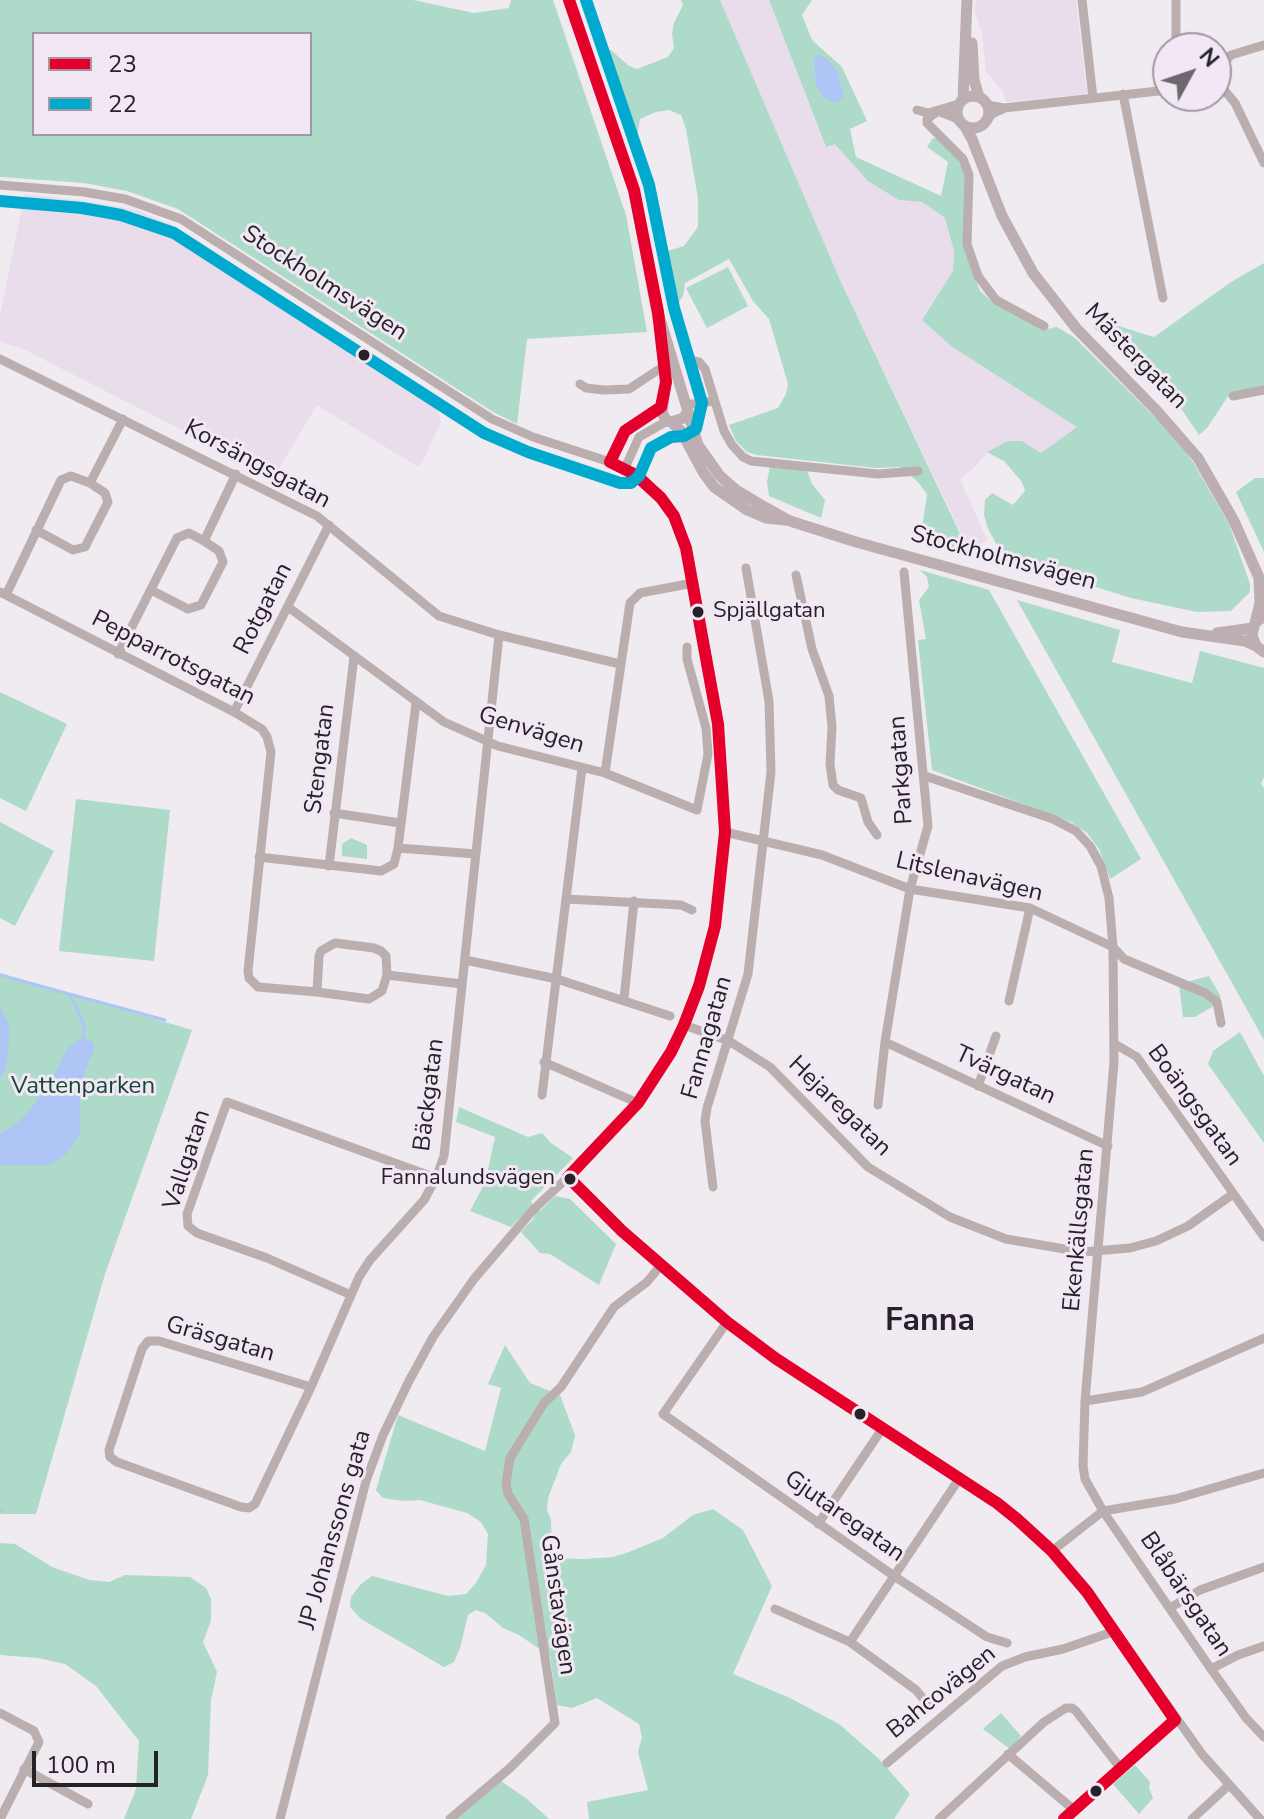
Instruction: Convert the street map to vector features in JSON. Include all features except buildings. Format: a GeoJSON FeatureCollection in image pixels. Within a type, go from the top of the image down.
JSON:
{"type":"FeatureCollection","features":[{"type":"Feature","properties":{"kind":"main road"},"geometry":{"type":"LineString","coordinates":[[569,0],[634,190],[658,312],[666,382],[663,404],[662,413],[669,421],[678,421],[685,405],[670,397],[663,404]]}},
{"type":"Feature","properties":{"kind":"main road","name":"Mästergatan"},"geometry":{"type":"LineString","coordinates":[[970,0],[974,80],[983,101],[982,163]]}},
{"type":"Feature","properties":{"kind":"main road","name":"Mästergatan"},"geometry":{"type":"LineString","coordinates":[[970,0],[961,102],[957,111],[982,163],[1002,216],[1033,273],[1069,320],[1198,458],[1234,521],[1261,584],[1258,622],[1252,635],[1260,649]]}},
{"type":"Feature","properties":{"kind":"main road"},"geometry":{"type":"LineString","coordinates":[[961,102],[970,96],[983,101]]}},
{"type":"Feature","properties":{"kind":"main road"},"geometry":{"type":"LineString","coordinates":[[961,122],[974,128],[984,123]]}},
{"type":"Feature","properties":{"kind":"main road","name":"Stockholmsvägen"},"geometry":{"type":"LineString","coordinates":[[658,312],[698,445],[720,476],[736,490],[790,521]]}},
{"type":"Feature","properties":{"kind":"main road","name":"Stockholmsvägen"},"geometry":{"type":"LineString","coordinates":[[669,421],[681,431],[703,472],[726,497],[766,518],[790,521],[1182,632],[1245,641],[1260,649]]}},
{"type":"Feature","properties":{"kind":"main road","name":"Stockholmsvägen"},"geometry":{"type":"LineString","coordinates":[[1205,634],[1258,622]]}},
{"type":"Feature","properties":{"kind":"street"},"geometry":{"type":"LineString","coordinates":[[1082,0],[1093,98]]}},
{"type":"Feature","properties":{"kind":"street"},"geometry":{"type":"LineString","coordinates":[[1176,0],[1176,32]]}},
{"type":"Feature","properties":{"kind":"street"},"geometry":{"type":"LineString","coordinates":[[1232,55],[1264,45]]}},
{"type":"Feature","properties":{"kind":"street"},"geometry":{"type":"LineString","coordinates":[[984,123],[1004,108],[1152,91]]}},
{"type":"Feature","properties":{"kind":"street"},"geometry":{"type":"LineString","coordinates":[[1123,94],[1163,298]]}},
{"type":"Feature","properties":{"kind":"street"},"geometry":{"type":"LineString","coordinates":[[1232,100],[1263,160]]}},
{"type":"Feature","properties":{"kind":"street"},"geometry":{"type":"LineString","coordinates":[[983,101],[1004,108]]}},
{"type":"Feature","properties":{"kind":"street"},"geometry":{"type":"LineString","coordinates":[[917,110],[928,113],[961,102]]}},
{"type":"Feature","properties":{"kind":"street"},"geometry":{"type":"LineString","coordinates":[[938,111],[961,122]]}},
{"type":"Feature","properties":{"kind":"street"},"geometry":{"type":"LineString","coordinates":[[938,111],[927,119],[927,123],[963,159],[969,175],[967,244],[978,276],[996,300],[1044,326]]}},
{"type":"Feature","properties":{"kind":"street","name":"Stockholmsvägen"},"geometry":{"type":"LineString","coordinates":[[0,185],[125,199],[181,219],[492,419],[533,437],[625,468]]}},
{"type":"Feature","properties":{"kind":"street","name":"Korsängsgatan"},"geometry":{"type":"LineString","coordinates":[[0,359],[236,474],[329,525],[439,616],[499,635],[620,664]]}},
{"type":"Feature","properties":{"kind":"street"},"geometry":{"type":"LineString","coordinates":[[694,361],[705,369],[732,445],[751,461],[878,474],[918,471]]}},
{"type":"Feature","properties":{"kind":"street"},"geometry":{"type":"LineString","coordinates":[[580,384],[595,389],[629,389],[664,366]]}},
{"type":"Feature","properties":{"kind":"street"},"geometry":{"type":"LineString","coordinates":[[1233,396],[1264,390]]}},
{"type":"Feature","properties":{"kind":"street"},"geometry":{"type":"LineString","coordinates":[[685,405],[714,401]]}},
{"type":"Feature","properties":{"kind":"street"},"geometry":{"type":"LineString","coordinates":[[610,462],[625,431],[663,404]]}},
{"type":"Feature","properties":{"kind":"street"},"geometry":{"type":"LineString","coordinates":[[90,483],[123,419]]}},
{"type":"Feature","properties":{"kind":"street"},"geometry":{"type":"LineString","coordinates":[[625,468],[639,437],[669,421]]}},
{"type":"Feature","properties":{"kind":"street","name":"JP Johanssons gata"},"geometry":{"type":"LineString","coordinates":[[280,1819],[362,1496],[383,1435],[409,1381],[448,1315],[474,1279],[533,1210],[638,1103],[671,1052],[684,1025],[699,986],[715,926],[725,832],[718,724],[693,583],[686,548],[668,505],[625,468]]}},
{"type":"Feature","properties":{"kind":"street"},"geometry":{"type":"LineString","coordinates":[[204,541],[236,474]]}},
{"type":"Feature","properties":{"kind":"street"},"geometry":{"type":"LineString","coordinates":[[3,594],[61,480],[71,476],[105,493],[108,502],[85,547],[73,550],[36,530]]}},
{"type":"Feature","properties":{"kind":"street","name":"Rotgatan"},"geometry":{"type":"LineString","coordinates":[[234,712],[329,525]]}},
{"type":"Feature","properties":{"kind":"street"},"geometry":{"type":"LineString","coordinates":[[118,654],[177,538],[189,533],[219,551],[223,562],[201,605],[188,609],[151,590]]}},
{"type":"Feature","properties":{"kind":"street","name":"Fannagatan"},"geometry":{"type":"LineString","coordinates":[[713,1187],[705,1121],[748,974],[771,772],[769,701],[746,568]]}},
{"type":"Feature","properties":{"kind":"street","name":"Parkgatan"},"geometry":{"type":"LineString","coordinates":[[878,1105],[910,889],[928,826],[904,572]]}},
{"type":"Feature","properties":{"kind":"street"},"geometry":{"type":"LineString","coordinates":[[796,575],[812,649],[829,696],[833,785],[838,790],[861,798],[868,822],[877,835]]}},
{"type":"Feature","properties":{"kind":"street"},"geometry":{"type":"LineString","coordinates":[[605,773],[628,612],[634,597],[651,590],[693,583]]}},
{"type":"Feature","properties":{"kind":"street","name":"Pepparrotsgatan"},"geometry":{"type":"LineString","coordinates":[[3,594],[262,729],[271,752],[249,978],[258,987],[317,992]]}},
{"type":"Feature","properties":{"kind":"street","name":"Genvägen"},"geometry":{"type":"LineString","coordinates":[[288,607],[444,722],[487,743],[605,773],[697,810],[708,754],[706,728],[687,659],[687,647]]}},
{"type":"Feature","properties":{"kind":"street","name":"Bäckgatan"},"geometry":{"type":"LineString","coordinates":[[249,1508],[258,1498],[370,1260],[419,1207],[436,1178],[444,1156],[499,635]]}},
{"type":"Feature","properties":{"kind":"street","name":"Stengatan"},"geometry":{"type":"LineString","coordinates":[[329,866],[354,657]]}},
{"type":"Feature","properties":{"kind":"street"},"geometry":{"type":"LineString","coordinates":[[259,857],[386,871],[394,864],[416,703]]}},
{"type":"Feature","properties":{"kind":"street"},"geometry":{"type":"LineString","coordinates":[[542,1095],[582,768]]}},
{"type":"Feature","properties":{"kind":"street","name":"Ekenkällsgatan"},"geometry":{"type":"LineString","coordinates":[[925,776],[1053,819],[1076,831],[1090,846],[1106,884],[1113,947],[1115,1044],[1085,1401],[1083,1466],[1085,1479],[1103,1511]]}},
{"type":"Feature","properties":{"kind":"street"},"geometry":{"type":"LineString","coordinates":[[334,813],[400,823]]}},
{"type":"Feature","properties":{"kind":"street","name":"Litslenavägen"},"geometry":{"type":"LineString","coordinates":[[725,832],[822,855],[910,889],[1030,908],[1113,947],[1124,959],[1205,993],[1217,1002],[1221,1023]]}},
{"type":"Feature","properties":{"kind":"street"},"geometry":{"type":"LineString","coordinates":[[398,848],[476,854]]}},
{"type":"Feature","properties":{"kind":"street"},"geometry":{"type":"LineString","coordinates":[[566,899],[681,905],[692,910]]}},
{"type":"Feature","properties":{"kind":"street"},"geometry":{"type":"LineString","coordinates":[[624,999],[634,901]]}},
{"type":"Feature","properties":{"kind":"street"},"geometry":{"type":"LineString","coordinates":[[1009,1001],[1030,908]]}},
{"type":"Feature","properties":{"kind":"street"},"geometry":{"type":"LineString","coordinates":[[335,943],[381,951],[386,956],[387,975],[382,991],[369,999],[317,992],[319,956],[321,951],[335,943]]}},
{"type":"Feature","properties":{"kind":"street"},"geometry":{"type":"LineString","coordinates":[[465,960],[557,979],[670,1016]]}},
{"type":"Feature","properties":{"kind":"street"},"geometry":{"type":"LineString","coordinates":[[387,975],[462,984]]}},
{"type":"Feature","properties":{"kind":"street","name":"Hejaregatan"},"geometry":{"type":"LineString","coordinates":[[684,1025],[729,1041],[778,1075],[859,1161],[950,1217],[1006,1239],[1082,1252],[1130,1248],[1156,1241],[1188,1226],[1233,1194]]}},
{"type":"Feature","properties":{"kind":"street"},"geometry":{"type":"LineString","coordinates":[[978,1086],[996,1036]]}},
{"type":"Feature","properties":{"kind":"street","name":"Tvärgatan"},"geometry":{"type":"LineString","coordinates":[[885,1042],[1108,1146]]}},
{"type":"Feature","properties":{"kind":"street","name":"Boängsgatan"},"geometry":{"type":"LineString","coordinates":[[1115,1044],[1137,1057],[1264,1237]]}},
{"type":"Feature","properties":{"kind":"street"},"geometry":{"type":"LineString","coordinates":[[544,1062],[638,1103]]}},
{"type":"Feature","properties":{"kind":"street","name":"Vallgatan"},"geometry":{"type":"LineString","coordinates":[[351,1295],[292,1268],[197,1233],[188,1226],[187,1214],[227,1102],[436,1178]]}},
{"type":"Feature","properties":{"kind":"street"},"geometry":{"type":"LineString","coordinates":[[568,1177],[727,1322],[775,1358],[997,1503],[1052,1551],[1115,1631],[1175,1720],[1260,1819]]}},
{"type":"Feature","properties":{"kind":"street","name":"Gånstavägen"},"geometry":{"type":"LineString","coordinates":[[450,1819],[476,1793],[510,1768],[555,1723],[524,1519],[508,1494],[506,1484],[510,1458],[544,1403],[561,1387],[614,1307],[647,1282],[661,1265]]}},
{"type":"Feature","properties":{"kind":"street","name":"Gjutaregatan"},"geometry":{"type":"LineString","coordinates":[[727,1322],[663,1414],[894,1576],[987,1637],[1007,1643]]}},
{"type":"Feature","properties":{"kind":"street"},"geometry":{"type":"LineString","coordinates":[[1085,1401],[1142,1392],[1264,1338]]}},
{"type":"Feature","properties":{"kind":"street","name":"Gräsgatan"},"geometry":{"type":"LineString","coordinates":[[249,1508],[110,1457],[109,1450],[145,1343],[154,1340],[311,1387]]}},
{"type":"Feature","properties":{"kind":"street"},"geometry":{"type":"LineString","coordinates":[[818,1524],[882,1429]]}},
{"type":"Feature","properties":{"kind":"street"},"geometry":{"type":"LineString","coordinates":[[1052,1551],[1103,1511],[1175,1499],[1264,1473]]}},
{"type":"Feature","properties":{"kind":"street"},"geometry":{"type":"LineString","coordinates":[[850,1642],[959,1479]]}},
{"type":"Feature","properties":{"kind":"street","name":"Blåbärsgatan"},"geometry":{"type":"LineString","coordinates":[[1103,1511],[1211,1669],[1246,1718],[1264,1737]]}},
{"type":"Feature","properties":{"kind":"street"},"geometry":{"type":"LineString","coordinates":[[1170,1608],[1200,1590],[1264,1567]]}},
{"type":"Feature","properties":{"kind":"street"},"geometry":{"type":"LineString","coordinates":[[775,1609],[850,1642],[916,1690],[929,1706]]}},
{"type":"Feature","properties":{"kind":"street","name":"Bahcovägen"},"geometry":{"type":"LineString","coordinates":[[887,1763],[1002,1666],[1115,1631]]}},
{"type":"Feature","properties":{"kind":"street"},"geometry":{"type":"LineString","coordinates":[[1211,1669],[1264,1646]]}},
{"type":"Feature","properties":{"kind":"street"},"geometry":{"type":"LineString","coordinates":[[939,1819],[1008,1754],[1053,1715],[1066,1708],[1072,1708],[1121,1769]]}},
{"type":"Feature","properties":{"kind":"street"},"geometry":{"type":"LineString","coordinates":[[0,1713],[34,1731],[39,1742],[0,1819]]}},
{"type":"Feature","properties":{"kind":"street"},"geometry":{"type":"LineString","coordinates":[[1064,1819],[1175,1720]]}},
{"type":"Feature","properties":{"kind":"street"},"geometry":{"type":"LineString","coordinates":[[1008,1754],[1074,1810]]}},
{"type":"Feature","properties":{"kind":"street"},"geometry":{"type":"LineString","coordinates":[[24,1769],[88,1804]]}},
{"type":"Feature","properties":{"kind":"street"},"geometry":{"type":"LineString","coordinates":[[1192,1819],[1229,1785]]}},
{"type":"Feature","properties":{"kind":"street"},"geometry":{"type":"LineString","coordinates":[[0,1793],[10,1799]]}},
{"type":"Feature","properties":{"kind":"shaded area"},"geometry":{"type":"Polygon","coordinates":[[[720,0],[769,0],[825,146],[835,143],[899,200],[922,202],[945,218],[954,251],[953,271],[922,320],[951,346],[1078,427],[1041,453],[1022,441],[987,452],[960,479],[987,540],[969,550],[840,280],[720,0]]]}},
{"type":"Feature","properties":{"kind":"shaded area"},"geometry":{"type":"Polygon","coordinates":[[[976,0],[1076,0],[1087,94],[1006,102],[1003,92],[986,72],[982,34],[975,12],[976,0]]]}},
{"type":"Feature","properties":{"kind":"shaded area"},"geometry":{"type":"Polygon","coordinates":[[[25,194],[137,210],[172,225],[287,305],[350,338],[434,396],[441,422],[423,461],[418,467],[317,405],[274,477],[21,348],[0,342],[0,314],[25,194]]]}},
{"type":"Feature","properties":{"kind":"green space"},"geometry":{"type":"Polygon","coordinates":[[[0,0],[413,0],[474,13],[509,8],[511,0],[553,0],[626,215],[647,332],[527,339],[517,424],[493,412],[178,209],[127,191],[84,183],[0,177],[0,0]]]}},
{"type":"Feature","properties":{"kind":"green space"},"geometry":{"type":"Polygon","coordinates":[[[681,0],[720,0],[840,280],[972,559],[920,542],[927,494],[900,467],[876,468],[757,455],[747,452],[736,441],[729,425],[778,408],[786,394],[788,384],[769,319],[753,301],[729,259],[685,283],[679,302],[670,303],[666,299],[658,254],[684,246],[698,227],[698,198],[686,129],[681,115],[669,110],[656,112],[640,119],[637,138],[631,142],[601,53],[611,50],[637,69],[668,57],[674,48],[672,34],[683,5],[681,0]]]}},
{"type":"Feature","properties":{"kind":"green space"},"geometry":{"type":"Polygon","coordinates":[[[769,0],[812,0],[802,15],[812,40],[842,67],[867,121],[850,129],[856,157],[941,196],[948,162],[927,147],[933,138],[939,139],[960,161],[965,175],[975,277],[980,291],[991,301],[1027,321],[1047,329],[1057,327],[1075,338],[1173,435],[1193,462],[1229,524],[1250,584],[1250,592],[1231,611],[1197,612],[1131,598],[1005,559],[988,529],[984,515],[985,500],[992,493],[1013,505],[1025,491],[1022,482],[1004,461],[987,452],[1008,441],[1022,441],[1041,453],[1077,427],[951,346],[922,320],[953,271],[954,251],[945,218],[922,202],[899,200],[868,181],[835,144],[826,147],[769,0]],[[813,59],[816,84],[844,96],[838,72],[813,59]]]}},
{"type":"Feature","properties":{"kind":"green space"},"geometry":{"type":"Polygon","coordinates":[[[1264,263],[1264,386],[1231,392],[1199,435],[1182,410],[1093,327],[1099,320],[1154,337],[1231,282],[1264,263]]]}},
{"type":"Feature","properties":{"kind":"green space"},"geometry":{"type":"Polygon","coordinates":[[[728,267],[748,306],[707,328],[686,288],[728,267]]]}},
{"type":"Feature","properties":{"kind":"green space"},"geometry":{"type":"Polygon","coordinates":[[[770,466],[807,470],[812,484],[825,500],[821,518],[769,496],[767,482],[770,466]]]}},
{"type":"Feature","properties":{"kind":"green space"},"geometry":{"type":"Polygon","coordinates":[[[1255,478],[1264,478],[1264,552],[1236,492],[1255,478]]]}},
{"type":"Feature","properties":{"kind":"green space"},"geometry":{"type":"Polygon","coordinates":[[[920,570],[989,590],[1141,859],[1110,879],[1099,849],[1087,833],[1071,822],[932,770],[918,640],[926,639],[919,600],[929,587],[927,577],[920,570]]]}},
{"type":"Feature","properties":{"kind":"green space"},"geometry":{"type":"Polygon","coordinates":[[[1017,600],[1120,630],[1112,662],[1192,683],[1200,651],[1264,668],[1264,777],[1261,784],[1264,788],[1264,1040],[1017,600]]]}},
{"type":"Feature","properties":{"kind":"green space"},"geometry":{"type":"Polygon","coordinates":[[[0,692],[67,724],[26,811],[0,798],[0,692]]]}},
{"type":"Feature","properties":{"kind":"green space"},"geometry":{"type":"Polygon","coordinates":[[[76,799],[170,810],[154,961],[59,951],[76,799]]]}},
{"type":"Feature","properties":{"kind":"green space"},"geometry":{"type":"Polygon","coordinates":[[[0,822],[54,851],[15,926],[0,918],[0,822]]]}},
{"type":"Feature","properties":{"kind":"green space"},"geometry":{"type":"Polygon","coordinates":[[[351,838],[367,845],[367,859],[342,856],[342,844],[351,838]]]}},
{"type":"Feature","properties":{"kind":"green space","name":"Vattenparken"},"geometry":{"type":"Polygon","coordinates":[[[0,973],[192,1030],[105,1274],[36,1514],[0,1514],[0,973]]]}},
{"type":"Feature","properties":{"kind":"green space"},"geometry":{"type":"Polygon","coordinates":[[[1209,976],[1221,997],[1217,1004],[1195,1017],[1183,1017],[1179,984],[1209,976]]]}},
{"type":"Feature","properties":{"kind":"green space"},"geometry":{"type":"Polygon","coordinates":[[[1240,1032],[1264,1076],[1264,1143],[1208,1064],[1213,1051],[1240,1032]]]}},
{"type":"Feature","properties":{"kind":"green space"},"geometry":{"type":"Polygon","coordinates":[[[459,1107],[528,1137],[542,1133],[573,1158],[531,1201],[533,1205],[511,1227],[470,1211],[485,1183],[495,1137],[456,1122],[459,1107]]]}},
{"type":"Feature","properties":{"kind":"green space"},"geometry":{"type":"Polygon","coordinates":[[[555,1196],[570,1199],[616,1244],[599,1285],[550,1254],[540,1253],[521,1232],[534,1218],[537,1208],[540,1211],[555,1196]]]}},
{"type":"Feature","properties":{"kind":"green space"},"geometry":{"type":"Polygon","coordinates":[[[505,1345],[530,1383],[560,1395],[575,1435],[571,1452],[561,1464],[548,1498],[552,1554],[555,1558],[613,1557],[663,1538],[693,1515],[713,1509],[743,1530],[772,1586],[733,1674],[790,1698],[839,1724],[878,1758],[910,1794],[894,1819],[589,1819],[587,1802],[648,1790],[638,1752],[642,1737],[639,1724],[597,1698],[572,1708],[557,1705],[550,1656],[503,1628],[485,1613],[476,1610],[468,1615],[454,1662],[444,1667],[361,1619],[350,1607],[351,1597],[372,1576],[448,1596],[466,1594],[476,1583],[486,1565],[488,1534],[481,1522],[467,1513],[420,1500],[383,1498],[376,1490],[398,1415],[485,1451],[501,1388],[488,1384],[505,1345]]]}},
{"type":"Feature","properties":{"kind":"green space"},"geometry":{"type":"Polygon","coordinates":[[[0,1543],[15,1544],[52,1567],[89,1580],[109,1582],[125,1575],[190,1577],[206,1588],[211,1599],[211,1621],[203,1642],[217,1672],[211,1700],[208,1775],[191,1819],[124,1819],[136,1789],[139,1741],[96,1686],[65,1664],[0,1655],[0,1543]]]}},
{"type":"Feature","properties":{"kind":"green space"},"geometry":{"type":"Polygon","coordinates":[[[1001,1713],[1021,1736],[1010,1749],[983,1729],[1001,1713]]]}},
{"type":"Feature","properties":{"kind":"green space"},"geometry":{"type":"Polygon","coordinates":[[[1135,1765],[1150,1782],[1153,1798],[1139,1814],[1113,1784],[1135,1765]]]}},
{"type":"Feature","properties":{"kind":"green space"},"geometry":{"type":"Polygon","coordinates":[[[501,1781],[527,1799],[549,1819],[456,1819],[501,1781]]]}},
{"type":"Feature","properties":{"kind":"water"},"geometry":{"type":"Polygon","coordinates":[[[818,55],[827,59],[838,72],[844,96],[838,103],[828,100],[816,84],[813,59],[818,55]]]}},
{"type":"Feature","properties":{"kind":"water","name":"Vattenparken"},"geometry":{"type":"Polygon","coordinates":[[[0,1007],[9,1024],[9,1041],[6,1069],[0,1079],[0,1007]]]}},
{"type":"Feature","properties":{"kind":"water","name":"Vattenparken"},"geometry":{"type":"Polygon","coordinates":[[[83,1037],[93,1042],[94,1049],[80,1085],[80,1133],[71,1148],[63,1157],[48,1165],[0,1165],[0,1134],[20,1121],[55,1074],[67,1049],[83,1037]]]}},
{"type":"Feature","properties":{"kind":"waterway"},"geometry":{"type":"LineString","coordinates":[[0,975],[165,1020]]}},
{"type":"Feature","properties":{"kind":"waterway"},"geometry":{"type":"LineString","coordinates":[[70,995],[84,1025],[83,1039]]}},
{"type":"Feature","properties":{"kind":"transit line","name":"23"},"geometry":{"type":"LineString","coordinates":[[568,1177],[638,1103],[671,1052],[684,1025],[699,986],[715,926],[725,832],[718,724],[686,548],[674,516],[661,498],[636,475],[610,462],[625,431],[661,407],[666,382],[658,312],[634,190],[569,0]]}},
{"type":"Feature","properties":{"kind":"transit line","name":"22"},"geometry":{"type":"LineString","coordinates":[[0,201],[82,208],[121,215],[174,233],[484,433],[528,452],[620,483],[631,483],[639,476],[651,448],[696,429],[702,403],[674,308],[649,185],[586,0]]}},
{"type":"Feature","properties":{"kind":"transit line","name":"23"},"geometry":{"type":"LineString","coordinates":[[568,1177],[622,1231],[727,1322],[775,1358],[1017,1519],[1052,1551],[1087,1592],[1175,1720]]}},
{"type":"Feature","properties":{"kind":"transit line","name":"23"},"geometry":{"type":"LineString","coordinates":[[1064,1819],[1175,1720]]}},
{"type":"Feature","properties":{"kind":"place","name":"Spjällgatan"},"geometry":{"type":"Point","coordinates":[698,612]}},
{"type":"Feature","properties":{"kind":"place","name":"Fannalundsvägen"},"geometry":{"type":"Point","coordinates":[570,1179]}},
{"type":"Feature","properties":{"kind":"district","name":"Fanna"},"geometry":{"type":"Point","coordinates":[930,1322]}}]}
